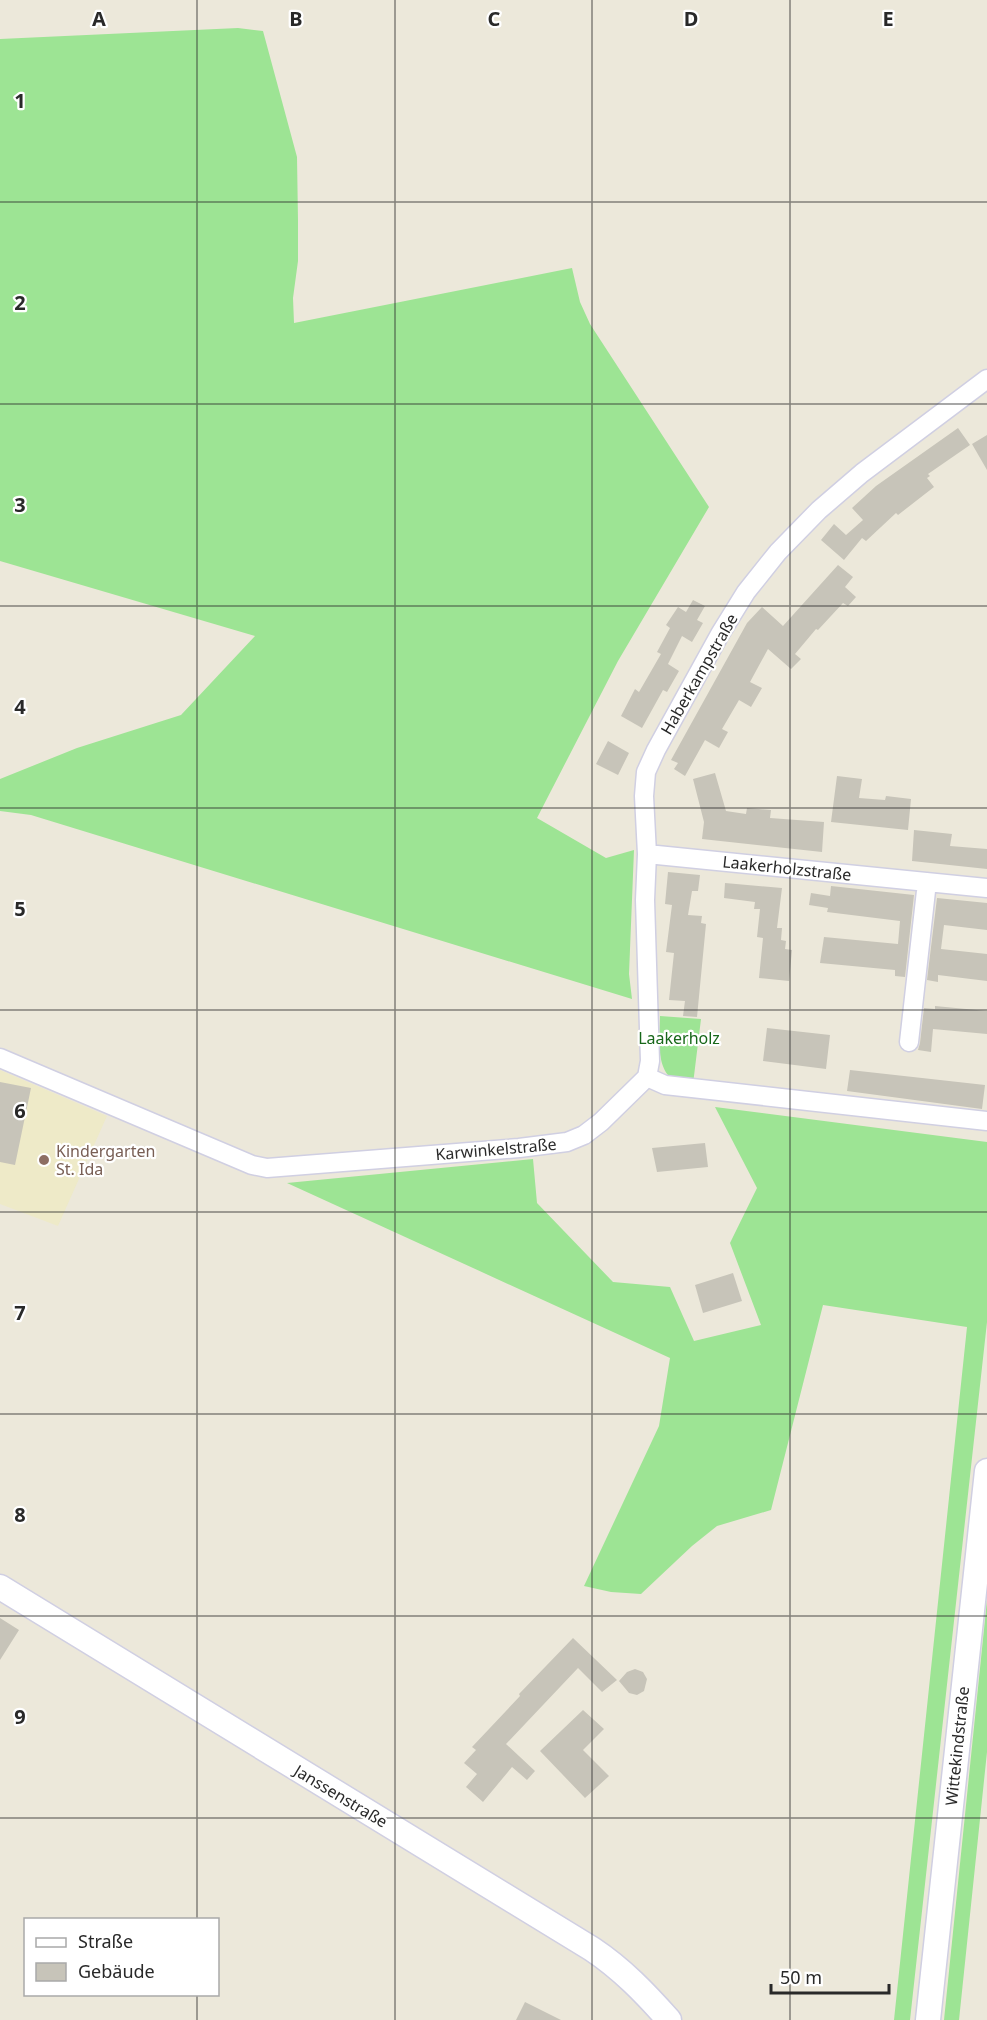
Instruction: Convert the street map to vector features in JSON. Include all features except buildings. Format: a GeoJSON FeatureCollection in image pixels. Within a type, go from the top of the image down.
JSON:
{"type":"FeatureCollection","features":[{"type":"Feature","properties":{"kind":"main road","name":"Wittekindstraße"},"geometry":{"type":"LineString","coordinates":[[928,2020],[987,1471]]}},
{"type":"Feature","properties":{"kind":"main road","name":"Janssenstraße"},"geometry":{"type":"LineString","coordinates":[[0,1587],[583,1943],[624,1973],[669,2020]]}},
{"type":"Feature","properties":{"kind":"street","name":"Haberkampstraße"},"geometry":{"type":"LineString","coordinates":[[647,1077],[651,1061],[644,796],[646,772],[656,750],[720,634],[747,592],[778,552],[819,510],[862,473],[987,378]]}},
{"type":"Feature","properties":{"kind":"street","name":"Laakerholzstraße"},"geometry":{"type":"LineString","coordinates":[[647,854],[987,888]]}},
{"type":"Feature","properties":{"kind":"street"},"geometry":{"type":"LineString","coordinates":[[909,1042],[927,882]]}},
{"type":"Feature","properties":{"kind":"street","name":"Karwinkelstraße"},"geometry":{"type":"LineString","coordinates":[[0,1058],[252,1165],[267,1168],[519,1148],[567,1142],[584,1135],[601,1122],[647,1077]]}},
{"type":"Feature","properties":{"kind":"street"},"geometry":{"type":"LineString","coordinates":[[647,1077],[665,1085],[987,1121]]}},
{"type":"Feature","properties":{"kind":"shaded area","name":"Kindergarten St. Ida"},"geometry":{"type":"Polygon","coordinates":[[[0,1070],[107,1116],[58,1226],[0,1204],[0,1070]]]}},
{"type":"Feature","properties":{"kind":"green space"},"geometry":{"type":"Polygon","coordinates":[[[238,28],[263,31],[297,157],[298,261],[293,298],[294,323],[572,268],[580,302],[590,324],[709,507],[618,661],[537,818],[606,858],[634,850],[629,974],[632,999],[31,815],[0,811],[0,779],[77,748],[181,715],[255,636],[0,561],[0,39],[238,28]]]}},
{"type":"Feature","properties":{"kind":"green space","name":"Laakerholz"},"geometry":{"type":"Polygon","coordinates":[[[660,1016],[701,1019],[693,1084],[674,1080],[664,1068],[659,1042],[660,1016]]]}},
{"type":"Feature","properties":{"kind":"green space"},"geometry":{"type":"Polygon","coordinates":[[[715,1107],[987,1142],[987,1322],[910,2020],[894,2020],[967,1327],[823,1305],[771,1510],[717,1526],[641,1594],[611,1592],[584,1586],[659,1426],[670,1358],[287,1183],[533,1159],[537,1203],[613,1282],[670,1287],[694,1341],[761,1325],[730,1243],[757,1188],[715,1107]]]}},
{"type":"Feature","properties":{"kind":"green space"},"geometry":{"type":"Polygon","coordinates":[[[987,1600],[987,1752],[959,2020],[944,2020],[987,1600]]]}},
{"type":"Feature","properties":{"kind":"place","name":"Kindergarten St. Ida"},"geometry":{"type":"Point","coordinates":[44,1160]}}]}
